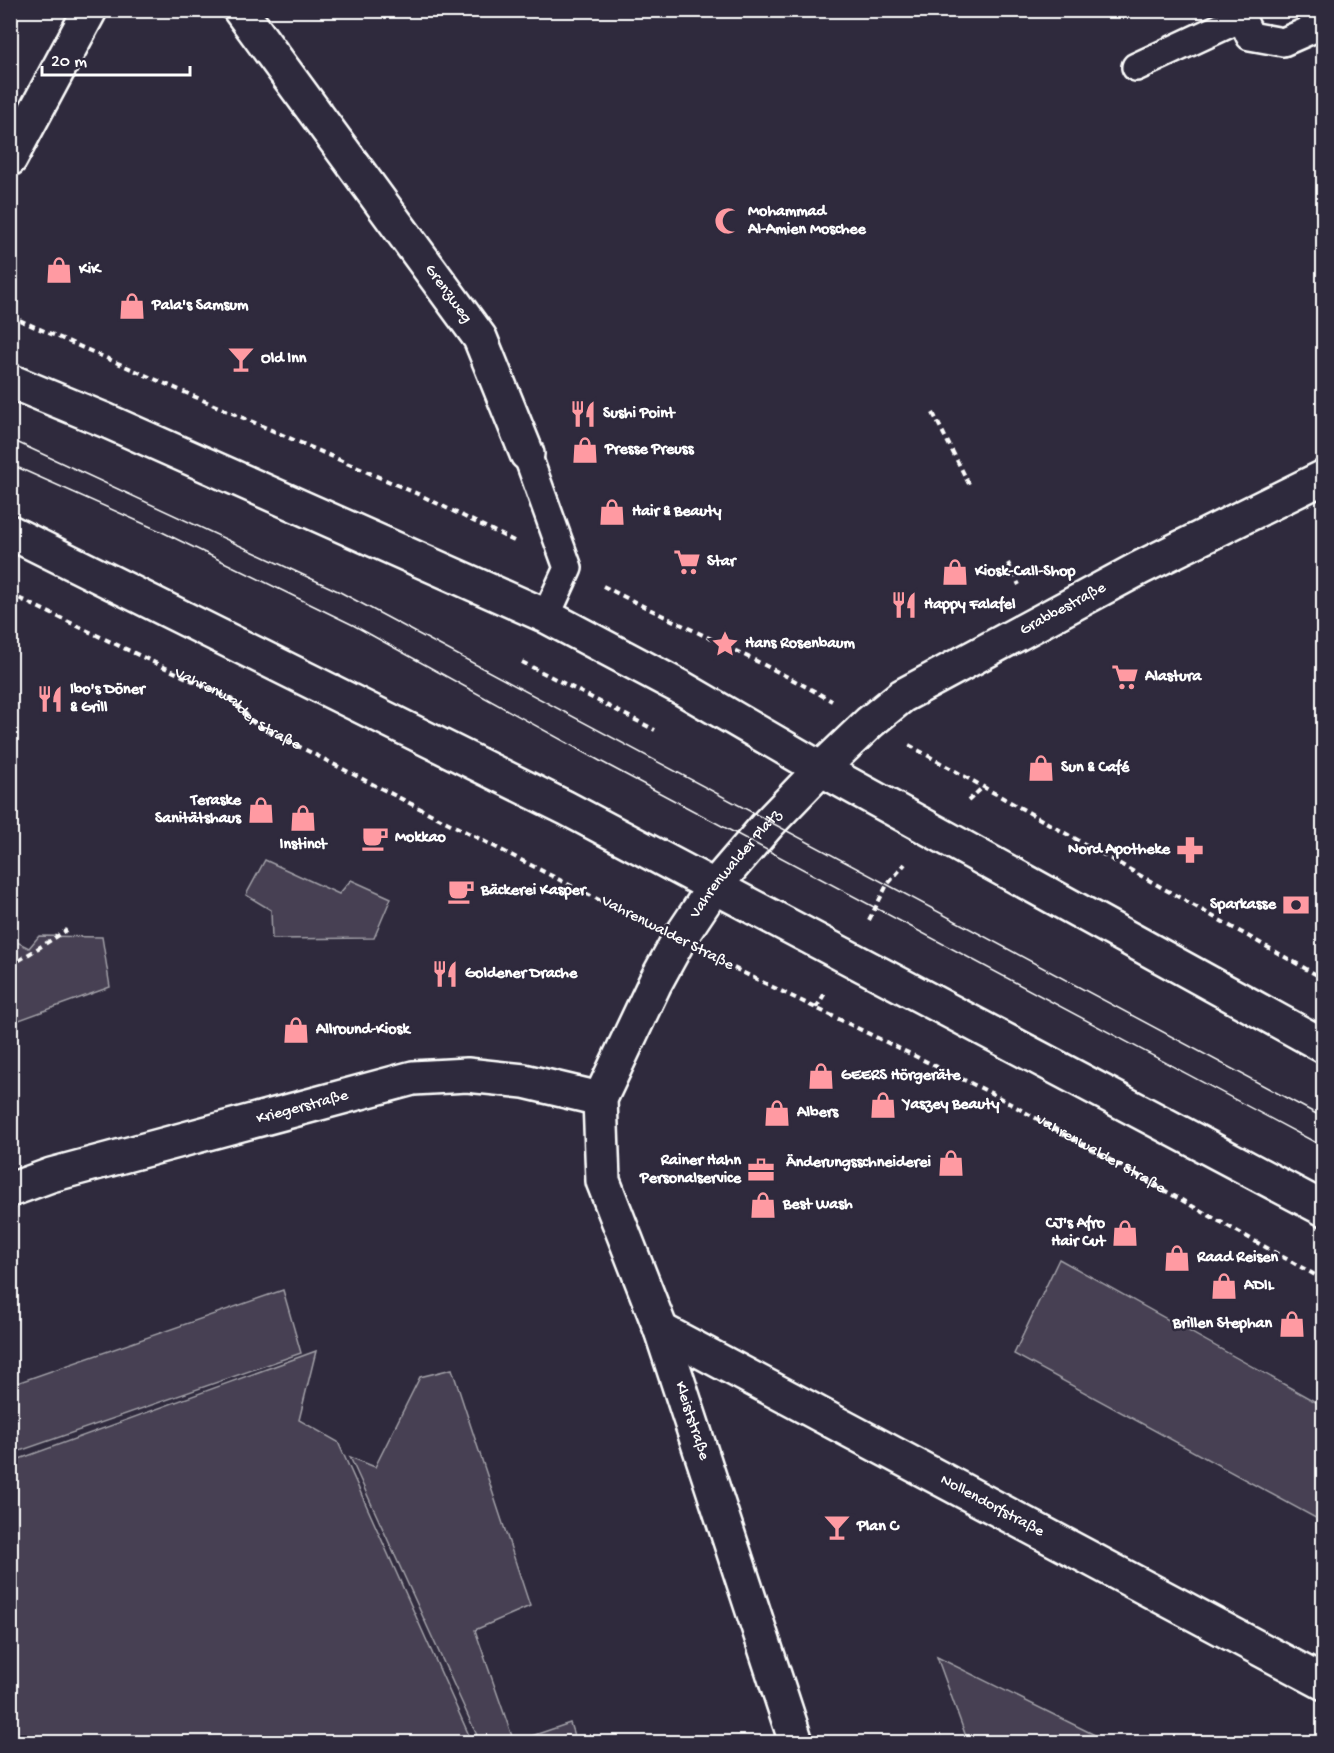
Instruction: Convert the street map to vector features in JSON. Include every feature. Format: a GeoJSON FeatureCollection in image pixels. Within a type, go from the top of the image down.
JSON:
{"type":"FeatureCollection","features":[{"type":"Feature","properties":{"kind":"street"},"geometry":{"type":"LineString","coordinates":[[10,159],[90,10]]}},
{"type":"Feature","properties":{"kind":"street","name":"Grenzweg"},"geometry":{"type":"LineString","coordinates":[[240,10],[480,338],[527,454]]}},
{"type":"Feature","properties":{"kind":"street"},"geometry":{"type":"LineString","coordinates":[[10,381],[108,421],[546,616],[680,687],[820,769],[1323,1046]]}},
{"type":"Feature","properties":{"kind":"street","name":"Grabbestraße"},"geometry":{"type":"LineString","coordinates":[[820,769],[870,722],[902,696],[1140,568],[1323,477]]}},
{"type":"Feature","properties":{"kind":"street"},"geometry":{"type":"LineString","coordinates":[[10,532],[545,798],[1323,1209]]}},
{"type":"Feature","properties":{"kind":"street","name":"Vahrenwalder Platz"},"geometry":{"type":"LineString","coordinates":[[600,1099],[655,983],[678,941],[714,887],[758,835],[820,769]]}},
{"type":"Feature","properties":{"kind":"street","name":"Kriegerstraße"},"geometry":{"type":"LineString","coordinates":[[10,1190],[51,1175],[413,1078],[467,1075],[524,1081],[600,1099]]}},
{"type":"Feature","properties":{"kind":"street","name":"Kleiststraße"},"geometry":{"type":"LineString","coordinates":[[600,1099],[603,1181],[661,1330],[796,1743]]}},
{"type":"Feature","properties":{"kind":"street","name":"Nollendorfstraße"},"geometry":{"type":"LineString","coordinates":[[661,1330],[1323,1683]]}},
{"type":"Feature","properties":{"kind":"lane"},"geometry":{"type":"LineString","coordinates":[[1136,67],[1240,14],[1250,36],[1283,42],[1323,24]]}},
{"type":"Feature","properties":{"kind":"lane","name":"Grenzweg"},"geometry":{"type":"LineString","coordinates":[[527,454],[568,568],[546,616]]}},
{"type":"Feature","properties":{"kind":"path"},"geometry":{"type":"LineString","coordinates":[[933,413],[969,484]]}},
{"type":"Feature","properties":{"kind":"path","name":"Vahrenwalder Straße"},"geometry":{"type":"LineString","coordinates":[[10,594],[231,699],[255,724],[678,941],[991,1093],[1323,1280]]}},
{"type":"Feature","properties":{"kind":"path"},"geometry":{"type":"LineString","coordinates":[[522,662],[655,730]]}},
{"type":"Feature","properties":{"kind":"path"},"geometry":{"type":"LineString","coordinates":[[816,1008],[847,958],[886,885],[934,832],[982,788]]}},
{"type":"Feature","properties":{"kind":"path"},"geometry":{"type":"LineString","coordinates":[[10,966],[67,930]]}},
{"type":"Feature","properties":{"kind":"shaded area"},"geometry":{"type":"Polygon","coordinates":[[[265,860],[339,894],[351,880],[391,898],[374,938],[272,939],[271,910],[246,895],[265,860]]]}},
{"type":"Feature","properties":{"kind":"shaded area"},"geometry":{"type":"Polygon","coordinates":[[[39,936],[102,937],[110,987],[11,1023],[11,939],[29,948],[39,936]]]}},
{"type":"Feature","properties":{"kind":"shaded area"},"geometry":{"type":"Polygon","coordinates":[[[1059,1259],[1323,1406],[1323,1522],[1014,1354],[1059,1259]]]}},
{"type":"Feature","properties":{"kind":"shaded area"},"geometry":{"type":"Polygon","coordinates":[[[283,1290],[301,1353],[11,1454],[11,1385],[283,1290]]]}},
{"type":"Feature","properties":{"kind":"shaded area"},"geometry":{"type":"Polygon","coordinates":[[[316,1351],[299,1420],[338,1442],[472,1742],[11,1742],[11,1462],[316,1351]]]}},
{"type":"Feature","properties":{"kind":"shaded area"},"geometry":{"type":"Polygon","coordinates":[[[452,1369],[530,1606],[475,1630],[514,1742],[480,1742],[350,1457],[375,1467],[420,1377],[452,1369]]]}},
{"type":"Feature","properties":{"kind":"shaded area"},"geometry":{"type":"Polygon","coordinates":[[[937,1657],[1109,1742],[968,1742],[937,1657]]]}},
{"type":"Feature","properties":{"kind":"shaded area"},"geometry":{"type":"Polygon","coordinates":[[[570,1723],[576,1742],[514,1742],[570,1723]]]}},
{"type":"Feature","properties":{"kind":"tram line"},"geometry":{"type":"LineString","coordinates":[[10,439],[340,592],[1324,1118]]}},
{"type":"Feature","properties":{"kind":"tram line"},"geometry":{"type":"LineString","coordinates":[[10,464],[160,531],[353,625],[600,761],[1324,1147]]}},
{"type":"Feature","properties":{"kind":"place","name":"Mohammad Al-Amien Moschee"},"geometry":{"type":"Point","coordinates":[728,221]}},
{"type":"Feature","properties":{"kind":"place","name":"KiK"},"geometry":{"type":"Point","coordinates":[59,270]}},
{"type":"Feature","properties":{"kind":"place","name":"Pala's Samsum"},"geometry":{"type":"Point","coordinates":[132,306]}},
{"type":"Feature","properties":{"kind":"place","name":"Old Inn"},"geometry":{"type":"Point","coordinates":[241,359]}},
{"type":"Feature","properties":{"kind":"place","name":"Sushi Point"},"geometry":{"type":"Point","coordinates":[583,414]}},
{"type":"Feature","properties":{"kind":"place","name":"Presse Preuss"},"geometry":{"type":"Point","coordinates":[585,450]}},
{"type":"Feature","properties":{"kind":"place","name":"Hair & Beauty"},"geometry":{"type":"Point","coordinates":[612,512]}},
{"type":"Feature","properties":{"kind":"place","name":"Star"},"geometry":{"type":"Point","coordinates":[687,562]}},
{"type":"Feature","properties":{"kind":"place","name":"Kiosk-Call-Shop"},"geometry":{"type":"Point","coordinates":[955,572]}},
{"type":"Feature","properties":{"kind":"place","name":"Happy Falafel"},"geometry":{"type":"Point","coordinates":[904,605]}},
{"type":"Feature","properties":{"kind":"place","name":"Hans Rosenbaum"},"geometry":{"type":"Point","coordinates":[725,644]}},
{"type":"Feature","properties":{"kind":"place","name":"Alastura"},"geometry":{"type":"Point","coordinates":[1125,677]}},
{"type":"Feature","properties":{"kind":"place","name":"Ibo's Döner & Grill"},"geometry":{"type":"Point","coordinates":[50,699]}},
{"type":"Feature","properties":{"kind":"place","name":"Sun & Café"},"geometry":{"type":"Point","coordinates":[1041,768]}},
{"type":"Feature","properties":{"kind":"place","name":"Teraske Sanitätshaus"},"geometry":{"type":"Point","coordinates":[261,810]}},
{"type":"Feature","properties":{"kind":"place","name":"Instinct"},"geometry":{"type":"Point","coordinates":[303,818]}},
{"type":"Feature","properties":{"kind":"place","name":"Mokkao"},"geometry":{"type":"Point","coordinates":[375,838]}},
{"type":"Feature","properties":{"kind":"place","name":"Nord Apotheke"},"geometry":{"type":"Point","coordinates":[1190,850]}},
{"type":"Feature","properties":{"kind":"place","name":"Bäckerei Kasper"},"geometry":{"type":"Point","coordinates":[461,891]}},
{"type":"Feature","properties":{"kind":"place","name":"Sparkasse"},"geometry":{"type":"Point","coordinates":[1296,905]}},
{"type":"Feature","properties":{"kind":"place","name":"Goldener Drache"},"geometry":{"type":"Point","coordinates":[445,974]}},
{"type":"Feature","properties":{"kind":"place","name":"Allround-Kiosk"},"geometry":{"type":"Point","coordinates":[296,1030]}},
{"type":"Feature","properties":{"kind":"place","name":"GEERS Hörgeräte"},"geometry":{"type":"Point","coordinates":[821,1076]}},
{"type":"Feature","properties":{"kind":"place","name":"Yaszey Beauty"},"geometry":{"type":"Point","coordinates":[883,1105]}},
{"type":"Feature","properties":{"kind":"place","name":"Albers"},"geometry":{"type":"Point","coordinates":[777,1113]}},
{"type":"Feature","properties":{"kind":"place","name":"Änderungsschneiderei"},"geometry":{"type":"Point","coordinates":[951,1163]}},
{"type":"Feature","properties":{"kind":"place","name":"Rainer Hahn Personalservice"},"geometry":{"type":"Point","coordinates":[761,1170]}},
{"type":"Feature","properties":{"kind":"place","name":"Best Wash"},"geometry":{"type":"Point","coordinates":[763,1205]}},
{"type":"Feature","properties":{"kind":"place","name":"CJ's Afro Hair Cut"},"geometry":{"type":"Point","coordinates":[1125,1233]}},
{"type":"Feature","properties":{"kind":"place","name":"Raad Reisen"},"geometry":{"type":"Point","coordinates":[1177,1258]}},
{"type":"Feature","properties":{"kind":"place","name":"ADIL"},"geometry":{"type":"Point","coordinates":[1224,1286]}},
{"type":"Feature","properties":{"kind":"place","name":"Brillen Stephan"},"geometry":{"type":"Point","coordinates":[1292,1324]}},
{"type":"Feature","properties":{"kind":"place","name":"Plan C"},"geometry":{"type":"Point","coordinates":[837,1527]}}]}
